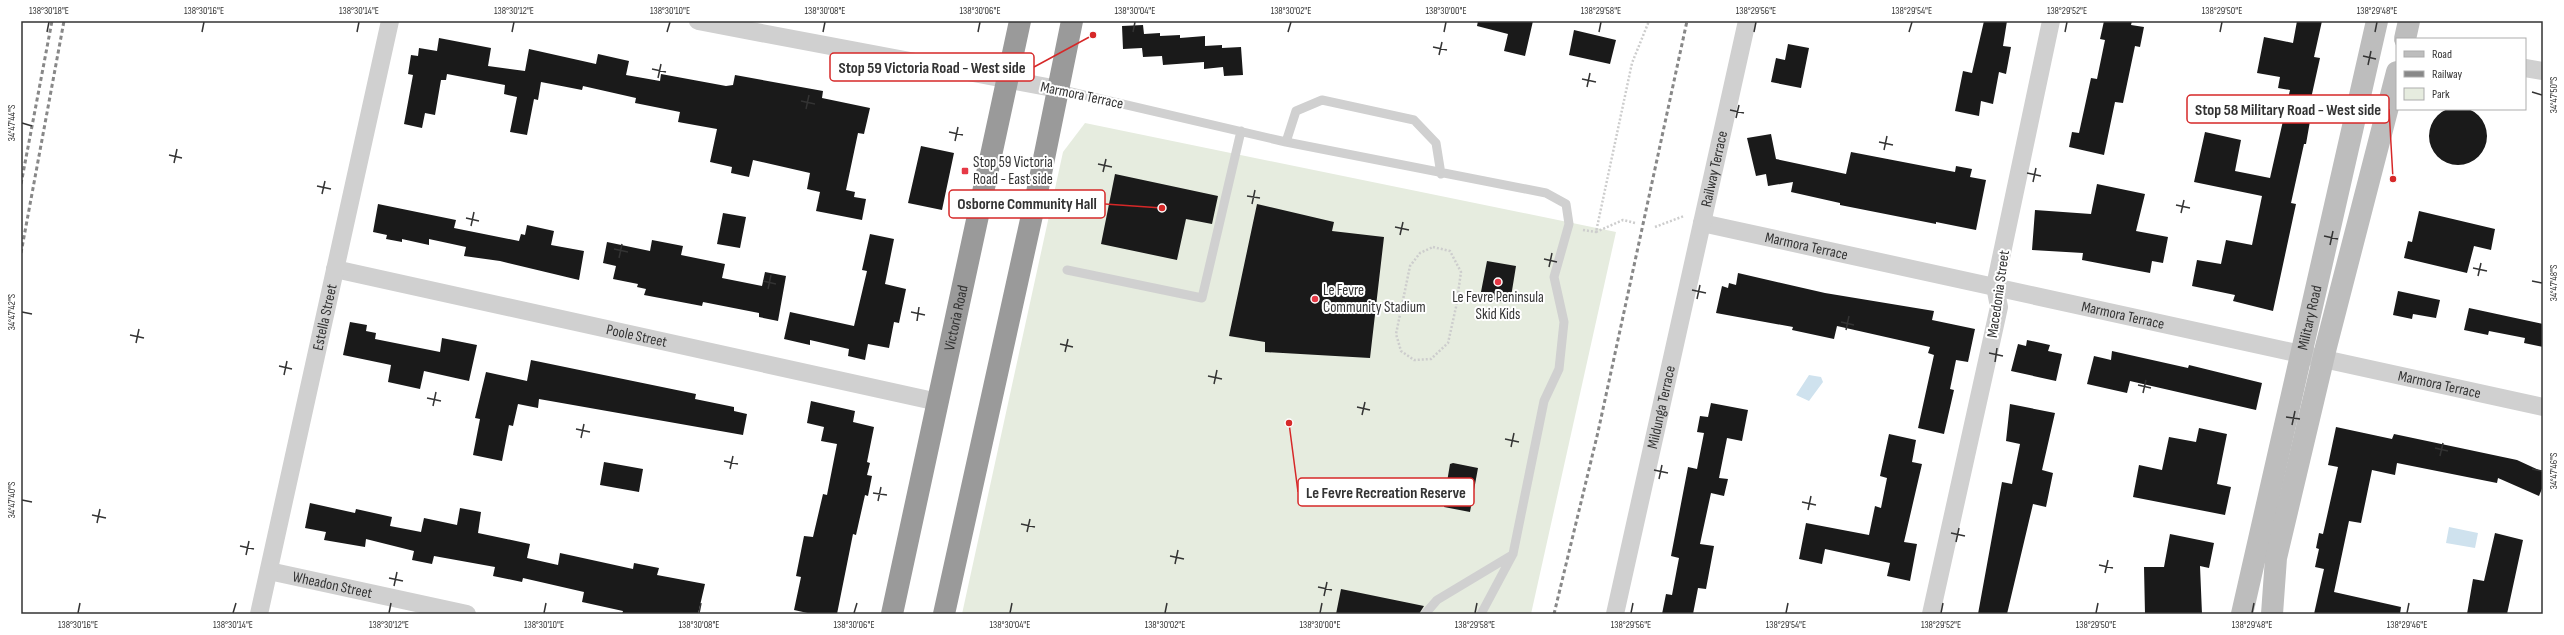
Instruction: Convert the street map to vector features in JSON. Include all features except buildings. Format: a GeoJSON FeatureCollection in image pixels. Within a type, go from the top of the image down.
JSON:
{"type":"FeatureCollection","features":[{"type":"Feature","properties":{"kind":"highway","name":"Victoria Road"},"geometry":{"type":"LineString","coordinates":[[892,614],[1020,21]]}},
{"type":"Feature","properties":{"kind":"highway"},"geometry":{"type":"LineString","coordinates":[[944,614],[1072,21]]}},
{"type":"Feature","properties":{"kind":"street","name":"Estella Street"},"geometry":{"type":"LineString","coordinates":[[259,614],[390,21]]}},
{"type":"Feature","properties":{"kind":"street","name":"Marmora Terrace"},"geometry":{"type":"LineString","coordinates":[[698,21],[1058,89]]}},
{"type":"Feature","properties":{"kind":"street","name":"Railway Terrace"},"geometry":{"type":"LineString","coordinates":[[1702,223],[1747,21]]}},
{"type":"Feature","properties":{"kind":"street","name":"Macedonia Street"},"geometry":{"type":"LineString","coordinates":[[1931,614],[1999,307],[1996,286],[2052,21]]}},
{"type":"Feature","properties":{"kind":"street","name":"Military Road"},"geometry":{"type":"LineString","coordinates":[[2242,614],[2377,21]]}},
{"type":"Feature","properties":{"kind":"street"},"geometry":{"type":"LineString","coordinates":[[2405,38],[2409,21]]}},
{"type":"Feature","properties":{"kind":"street"},"geometry":{"type":"LineString","coordinates":[[2526,68],[2543,71]]}},
{"type":"Feature","properties":{"kind":"street","name":"Military Road"},"geometry":{"type":"LineString","coordinates":[[2272,614],[2276,558],[2323,358],[2396,76]]}},
{"type":"Feature","properties":{"kind":"street","name":"Marmora Terrace"},"geometry":{"type":"LineString","coordinates":[[1702,223],[1996,286],[2543,407]]}},
{"type":"Feature","properties":{"kind":"street","name":"Mildunga Terrace"},"geometry":{"type":"LineString","coordinates":[[1615,614],[1702,223]]}},
{"type":"Feature","properties":{"kind":"street","name":"Poole Street"},"geometry":{"type":"LineString","coordinates":[[335,269],[938,402]]}},
{"type":"Feature","properties":{"kind":"street","name":"Wheadon Street"},"geometry":{"type":"LineString","coordinates":[[269,571],[467,614]]}},
{"type":"Feature","properties":{"kind":"lane","name":"Marmora Terrace"},"geometry":{"type":"LineString","coordinates":[[1058,89],[1286,142],[1441,174],[1546,193],[1566,204],[1569,224],[1554,277],[1564,322],[1559,369],[1544,401],[1513,554]]}},
{"type":"Feature","properties":{"kind":"lane"},"geometry":{"type":"LineString","coordinates":[[1286,142],[1296,111],[1322,100],[1414,120],[1436,143],[1441,174]]}},
{"type":"Feature","properties":{"kind":"lane"},"geometry":{"type":"LineString","coordinates":[[1067,270],[1202,298],[1241,131]]}},
{"type":"Feature","properties":{"kind":"lane"},"geometry":{"type":"LineString","coordinates":[[1425,614],[1437,600],[1513,554]]}},
{"type":"Feature","properties":{"kind":"lane"},"geometry":{"type":"LineString","coordinates":[[1481,614],[1513,554]]}},
{"type":"Feature","properties":{"kind":"path"},"geometry":{"type":"LineString","coordinates":[[1596,232],[1632,63],[1649,21]]}},
{"type":"Feature","properties":{"kind":"path"},"geometry":{"type":"LineString","coordinates":[[1655,227],[1684,216]]}},
{"type":"Feature","properties":{"kind":"path"},"geometry":{"type":"LineString","coordinates":[[1576,229],[1596,232],[1623,220],[1634,222]]}},
{"type":"Feature","properties":{"kind":"path"},"geometry":{"type":"LineString","coordinates":[[1433,247],[1450,251],[1461,272],[1456,307],[1448,343],[1431,360],[1414,360],[1401,351],[1396,334],[1410,266],[1420,254],[1433,247]]}},
{"type":"Feature","properties":{"kind":"green space"},"geometry":{"type":"Polygon","coordinates":[[[1085,123],[1616,232],[1531,614],[962,614],[1063,152],[1085,123]]]}},
{"type":"Feature","properties":{"kind":"water"},"geometry":{"type":"Polygon","coordinates":[[[1809,375],[1821,377],[1823,382],[1809,401],[1796,395],[1809,375]]]}},
{"type":"Feature","properties":{"kind":"water"},"geometry":{"type":"Polygon","coordinates":[[[2449,527],[2478,533],[2475,548],[2446,543],[2449,527]]]}},
{"type":"Feature","properties":{"kind":"railway"},"geometry":{"type":"LineString","coordinates":[[21,184],[52,21]]}},
{"type":"Feature","properties":{"kind":"railway"},"geometry":{"type":"LineString","coordinates":[[21,253],[64,21]]}},
{"type":"Feature","properties":{"kind":"railway"},"geometry":{"type":"LineString","coordinates":[[1554,614],[1598,432],[1687,21]]}},
{"type":"Feature","properties":{"kind":"place","name":"Stop 59 Victoria Road - West side"},"geometry":{"type":"Point","coordinates":[1093,35]}},
{"type":"Feature","properties":{"kind":"place","name":"Stop 59 Victoria Road - East side"},"geometry":{"type":"Point","coordinates":[965,171]}},
{"type":"Feature","properties":{"kind":"place","name":"Stop 58 Military Road - West side"},"geometry":{"type":"Point","coordinates":[2393,179]}},
{"type":"Feature","properties":{"kind":"place","name":"Osborne Community Hall"},"geometry":{"type":"Point","coordinates":[1162,208]}},
{"type":"Feature","properties":{"kind":"place","name":"Le Fevre Peninsula Skid Kids"},"geometry":{"type":"Point","coordinates":[1498,282]}},
{"type":"Feature","properties":{"kind":"place","name":"Le Fevre Community Stadium"},"geometry":{"type":"Point","coordinates":[1315,299]}},
{"type":"Feature","properties":{"kind":"place","name":"Le Fevre Recreation Reserve"},"geometry":{"type":"Point","coordinates":[1289,423]}}]}
